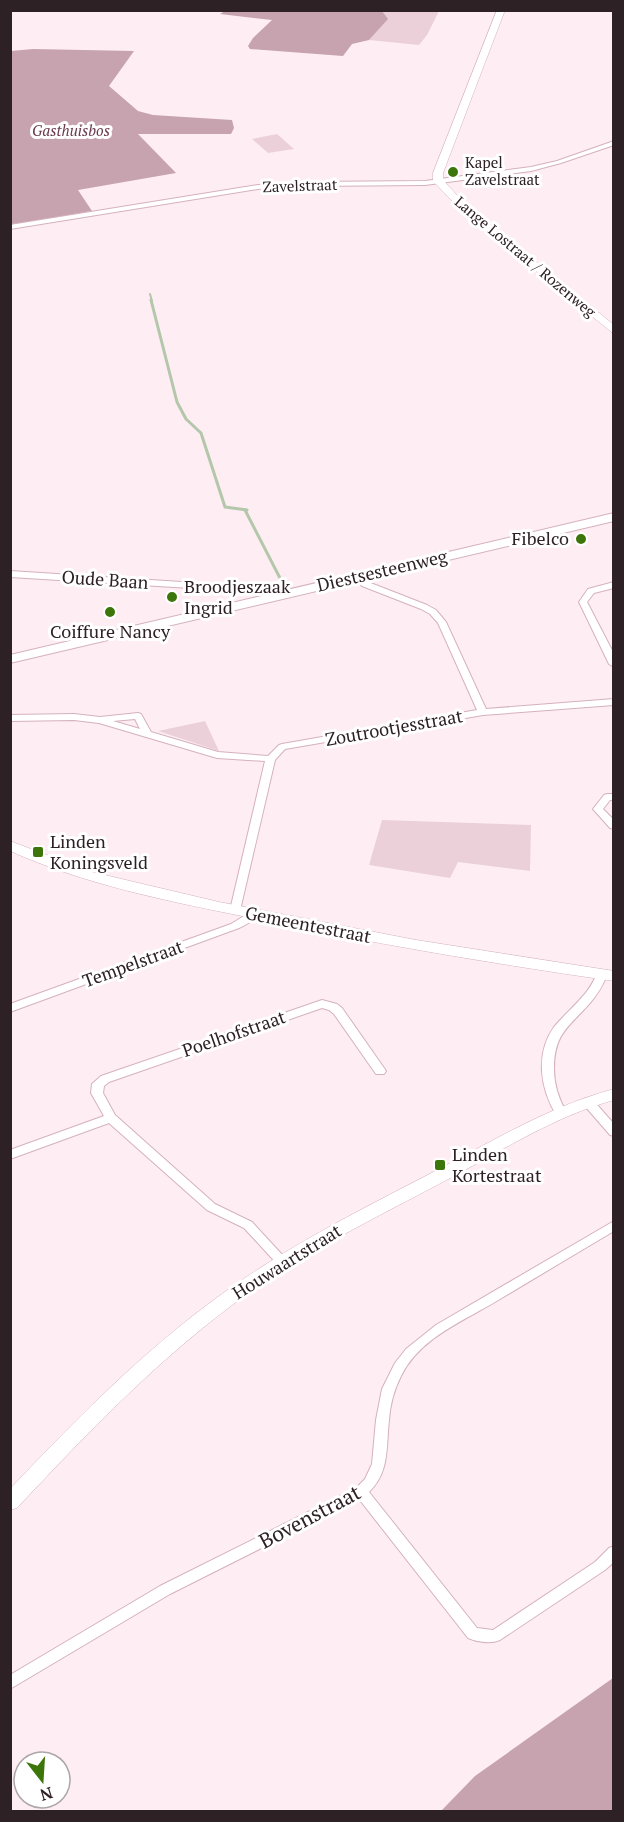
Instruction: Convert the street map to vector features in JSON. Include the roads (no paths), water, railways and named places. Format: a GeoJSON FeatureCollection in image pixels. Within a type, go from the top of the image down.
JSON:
{"type":"FeatureCollection","features":[{"type":"Feature","properties":{"kind":"main road","name":"Diestsesteenweg"},"geometry":{"type":"LineString","coordinates":[[10,659],[614,517]]}},
{"type":"Feature","properties":{"kind":"street"},"geometry":{"type":"LineString","coordinates":[[438,181],[438,173],[501,10]]}},
{"type":"Feature","properties":{"kind":"street","name":"Zavelstraat"},"geometry":{"type":"LineString","coordinates":[[10,227],[258,187],[307,184],[418,184],[541,167],[614,143]]}},
{"type":"Feature","properties":{"kind":"street","name":"Zavelstraat"},"geometry":{"type":"LineString","coordinates":[[588,151],[614,149]]}},
{"type":"Feature","properties":{"kind":"street","name":"Lange Lostraat / Rozenweg"},"geometry":{"type":"LineString","coordinates":[[438,181],[464,208],[614,331]]}},
{"type":"Feature","properties":{"kind":"street","name":"Oude Baan"},"geometry":{"type":"LineString","coordinates":[[10,574],[258,590],[268,598]]}},
{"type":"Feature","properties":{"kind":"street","name":"Zoutrootjesstraat"},"geometry":{"type":"LineString","coordinates":[[270,759],[282,747],[483,712],[442,622],[433,612],[365,584],[358,577]]}},
{"type":"Feature","properties":{"kind":"street"},"geometry":{"type":"LineString","coordinates":[[614,585],[593,589],[585,594],[583,602],[614,664]]}},
{"type":"Feature","properties":{"kind":"street"},"geometry":{"type":"LineString","coordinates":[[483,712],[614,702]]}},
{"type":"Feature","properties":{"kind":"street"},"geometry":{"type":"LineString","coordinates":[[10,718],[74,717],[100,720],[217,755],[270,759],[236,906],[245,912]]}},
{"type":"Feature","properties":{"kind":"street"},"geometry":{"type":"LineString","coordinates":[[614,797],[607,797],[598,809],[614,826]]}},
{"type":"Feature","properties":{"kind":"street","name":"Gemeentestraat"},"geometry":{"type":"LineString","coordinates":[[10,845],[69,870],[105,881],[245,912],[347,933],[608,975]]}},
{"type":"Feature","properties":{"kind":"street","name":"Tempelstraat"},"geometry":{"type":"LineString","coordinates":[[10,1008],[235,926],[248,920],[245,912]]}},
{"type":"Feature","properties":{"kind":"street"},"geometry":{"type":"LineString","coordinates":[[561,1113],[551,1096],[549,1087],[547,1067],[549,1046],[555,1033],[608,975]]}},
{"type":"Feature","properties":{"kind":"street","name":"Poelhofstraat"},"geometry":{"type":"LineString","coordinates":[[283,1263],[248,1225],[211,1207],[111,1118],[97,1093],[98,1084],[105,1079],[322,1004],[338,1011],[380,1071]]}},
{"type":"Feature","properties":{"kind":"street","name":"Houwaartstraat"},"geometry":{"type":"LineString","coordinates":[[10,1502],[91,1416],[168,1346],[220,1304],[283,1263],[376,1210],[561,1113],[614,1094]]}},
{"type":"Feature","properties":{"kind":"street"},"geometry":{"type":"LineString","coordinates":[[588,1102],[614,1132]]}},
{"type":"Feature","properties":{"kind":"street"},"geometry":{"type":"LineString","coordinates":[[10,1155],[111,1118]]}},
{"type":"Feature","properties":{"kind":"street","name":"Bovenstraat"},"geometry":{"type":"LineString","coordinates":[[10,1683],[165,1590],[361,1492],[371,1484],[380,1466],[384,1408],[391,1384],[404,1360],[419,1344],[614,1225]]}},
{"type":"Feature","properties":{"kind":"street"},"geometry":{"type":"LineString","coordinates":[[361,1492],[474,1635],[495,1636],[600,1566],[614,1552]]}},
{"type":"Feature","properties":{"kind":"waterway"},"geometry":{"type":"LineString","coordinates":[[150,294],[152,301]]}},
{"type":"Feature","properties":{"kind":"waterway"},"geometry":{"type":"LineString","coordinates":[[151,300],[177,402],[186,419],[201,433],[225,507],[247,510]]}},
{"type":"Feature","properties":{"kind":"waterway"},"geometry":{"type":"LineString","coordinates":[[245,510],[282,582]]}},
{"type":"Feature","properties":{"kind":"place","name":"Kapel Zavelstraat"},"geometry":{"type":"Point","coordinates":[453,172]}},
{"type":"Feature","properties":{"kind":"place","name":"Fibelco"},"geometry":{"type":"Point","coordinates":[581,539]}},
{"type":"Feature","properties":{"kind":"place","name":"Broodjeszaak Ingrid"},"geometry":{"type":"Point","coordinates":[172,597]}},
{"type":"Feature","properties":{"kind":"place","name":"Coiffure Nancy"},"geometry":{"type":"Point","coordinates":[110,612]}},
{"type":"Feature","properties":{"kind":"place","name":"Linden Koningsveld"},"geometry":{"type":"Point","coordinates":[38,852]}},
{"type":"Feature","properties":{"kind":"place","name":"Linden Kortestraat"},"geometry":{"type":"Point","coordinates":[440,1165]}},
{"type":"Feature","properties":{"kind":"park label","name":"Gasthuisbos"},"geometry":{"type":"Point","coordinates":[71,131]}}]}
